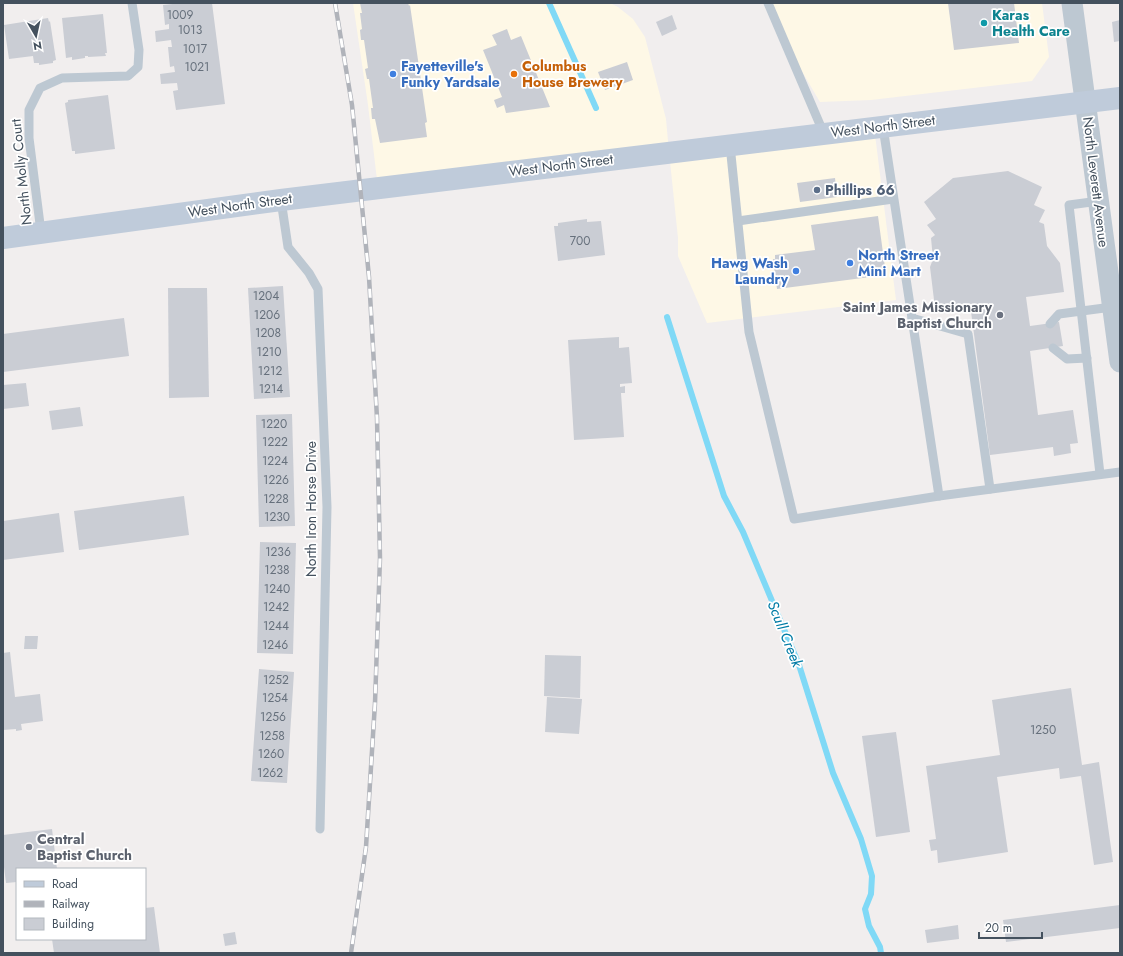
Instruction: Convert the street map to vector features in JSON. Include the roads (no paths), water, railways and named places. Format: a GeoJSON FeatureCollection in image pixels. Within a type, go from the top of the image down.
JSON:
{"type":"FeatureCollection","features":[{"type":"Feature","properties":{"kind":"main road","name":"West North Street"},"geometry":{"type":"LineString","coordinates":[[3,238],[281,200],[1120,98]]}},
{"type":"Feature","properties":{"kind":"street","name":"North Leverett Avenue"},"geometry":{"type":"LineString","coordinates":[[1072,3],[1120,362]]}},
{"type":"Feature","properties":{"kind":"lane","name":"North Molly Court"},"geometry":{"type":"LineString","coordinates":[[41,232],[29,138],[29,110],[40,88],[62,78],[128,76],[138,67],[139,50],[132,3]]}},
{"type":"Feature","properties":{"kind":"lane"},"geometry":{"type":"LineString","coordinates":[[768,3],[824,134]]}},
{"type":"Feature","properties":{"kind":"lane"},"geometry":{"type":"LineString","coordinates":[[883,126],[939,496]]}},
{"type":"Feature","properties":{"kind":"lane"},"geometry":{"type":"LineString","coordinates":[[730,145],[749,332],[794,519],[939,496],[1120,472]]}},
{"type":"Feature","properties":{"kind":"lane"},"geometry":{"type":"LineString","coordinates":[[738,221],[893,199]]}},
{"type":"Feature","properties":{"kind":"lane","name":"North Iron Horse Drive"},"geometry":{"type":"LineString","coordinates":[[281,200],[288,247],[309,273],[318,289],[327,507],[320,829]]}},
{"type":"Feature","properties":{"kind":"lane"},"geometry":{"type":"LineString","coordinates":[[1099,201],[1069,205],[1100,474]]}},
{"type":"Feature","properties":{"kind":"lane"},"geometry":{"type":"LineString","coordinates":[[1050,324],[1060,314],[1112,307]]}},
{"type":"Feature","properties":{"kind":"lane"},"geometry":{"type":"LineString","coordinates":[[912,318],[968,334],[990,489]]}},
{"type":"Feature","properties":{"kind":"lane"},"geometry":{"type":"LineString","coordinates":[[1053,348],[1068,359],[1087,358]]}},
{"type":"Feature","properties":{"kind":"waterway","name":"Scull Creek"},"geometry":{"type":"LineString","coordinates":[[549,3],[596,108]]}},
{"type":"Feature","properties":{"kind":"waterway","name":"Scull Creek"},"geometry":{"type":"LineString","coordinates":[[667,317],[724,496],[743,532],[799,665],[833,773],[861,839],[872,876],[871,894],[865,909],[869,926],[880,947],[881,953]]}},
{"type":"Feature","properties":{"kind":"railway"},"geometry":{"type":"LineString","coordinates":[[335,3],[352,105],[369,277],[377,418],[380,558],[375,703],[366,847],[351,953]]}},
{"type":"Feature","properties":{"kind":"place","name":"Karas Health Care"},"geometry":{"type":"Point","coordinates":[984,23]}},
{"type":"Feature","properties":{"kind":"place","name":"Fayetteville's Funky Yardsale"},"geometry":{"type":"Point","coordinates":[393,74]}},
{"type":"Feature","properties":{"kind":"place","name":"Columbus House Brewery"},"geometry":{"type":"Point","coordinates":[514,74]}},
{"type":"Feature","properties":{"kind":"place","name":"Phillips 66"},"geometry":{"type":"Point","coordinates":[817,190]}},
{"type":"Feature","properties":{"kind":"place","name":"North Street Mini Mart"},"geometry":{"type":"Point","coordinates":[850,263]}},
{"type":"Feature","properties":{"kind":"place","name":"Hawg Wash Laundry"},"geometry":{"type":"Point","coordinates":[796,271]}},
{"type":"Feature","properties":{"kind":"place","name":"Saint James Missionary Baptist Church"},"geometry":{"type":"Point","coordinates":[1000,315]}},
{"type":"Feature","properties":{"kind":"place","name":"Central Baptist Church"},"geometry":{"type":"Point","coordinates":[29,847]}}]}
